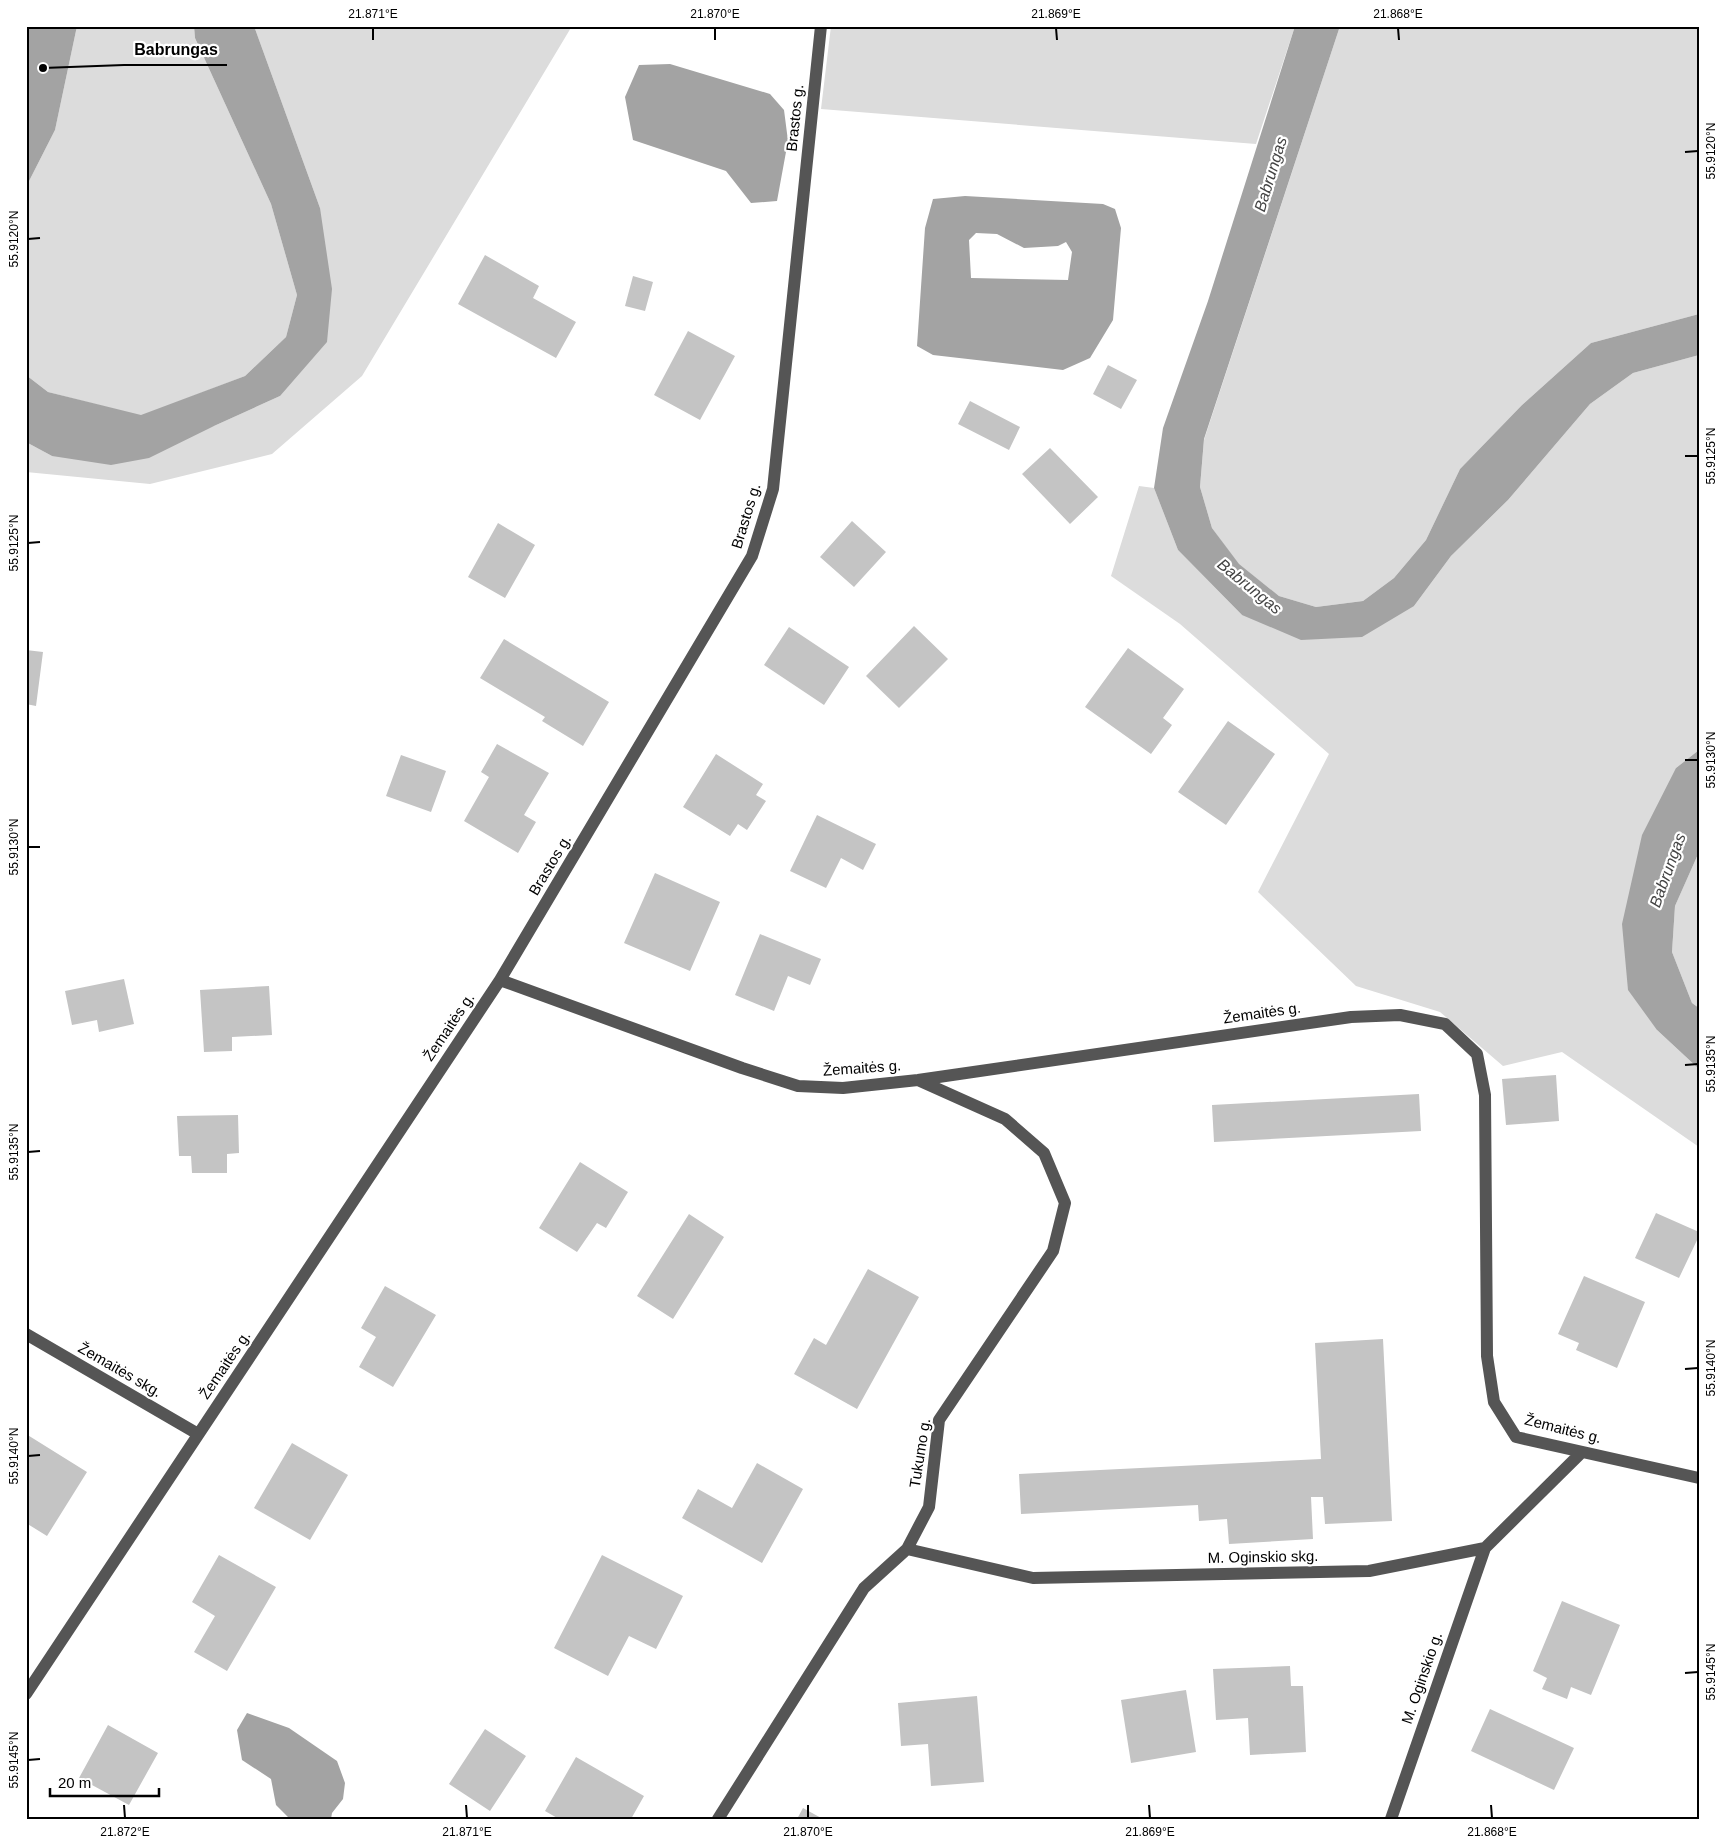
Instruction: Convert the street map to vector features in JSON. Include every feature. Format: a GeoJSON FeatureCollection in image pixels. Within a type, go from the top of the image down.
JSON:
{"type":"FeatureCollection","features":[{"type":"Feature","properties":{"kind":"street","name":"Brastos g."},"geometry":{"type":"LineString","coordinates":[[500,980],[752,556],[773,489],[821,26]]}},
{"type":"Feature","properties":{"kind":"street","name":"Žemaitės g."},"geometry":{"type":"LineString","coordinates":[[26,1694],[500,980],[742,1068],[798,1086],[843,1088],[918,1080],[1351,1016],[1400,1015],[1445,1024],[1477,1054],[1485,1095],[1488,1356],[1494,1402],[1516,1437],[1699,1478]]}},
{"type":"Feature","properties":{"kind":"street","name":"Tukumo g."},"geometry":{"type":"LineString","coordinates":[[718,1819],[864,1588],[907,1549],[929,1506],[939,1420],[1053,1251],[1065,1203],[1044,1153],[1006,1119],[918,1080]]}},
{"type":"Feature","properties":{"kind":"street","name":"Žemaitės skg."},"geometry":{"type":"LineString","coordinates":[[26,1334],[198,1434]]}},
{"type":"Feature","properties":{"kind":"street"},"geometry":{"type":"LineString","coordinates":[[1484,1548],[1582,1452]]}},
{"type":"Feature","properties":{"kind":"street","name":"M. Oginskio skg."},"geometry":{"type":"LineString","coordinates":[[907,1549],[1033,1578],[1368,1571],[1484,1548]]}},
{"type":"Feature","properties":{"kind":"street","name":"M. Oginskio g."},"geometry":{"type":"LineString","coordinates":[[1391,1819],[1484,1548]]}},
{"type":"Feature","properties":{"kind":"shaded area"},"geometry":{"type":"Polygon","coordinates":[[[77,26],[194,26],[195,38],[271,204],[297,295],[286,337],[245,376],[141,416],[48,392],[26,375],[26,187],[55,130],[77,26]]]}},
{"type":"Feature","properties":{"kind":"shaded area"},"geometry":{"type":"Polygon","coordinates":[[[254,26],[572,26],[362,376],[272,454],[150,484],[26,472],[26,442],[52,456],[214,426],[280,396],[320,208],[254,26]]]}},
{"type":"Feature","properties":{"kind":"shaded area"},"geometry":{"type":"Polygon","coordinates":[[[831,26],[1295,26],[1256,144],[821,109],[831,26]]]}},
{"type":"Feature","properties":{"kind":"shaded area"},"geometry":{"type":"Polygon","coordinates":[[[1340,26],[1699,26],[1699,314],[1591,343],[1522,405],[1460,469],[1426,540],[1394,578],[1363,601],[1316,607],[1279,596],[1238,564],[1212,528],[1200,487],[1204,440],[1340,26]]]}},
{"type":"Feature","properties":{"kind":"shaded area"},"geometry":{"type":"Polygon","coordinates":[[[1699,355],[1699,750],[1676,768],[1657,1030],[1699,1069],[1699,1147],[1562,1052],[1503,1066],[1440,1012],[1356,986],[1258,892],[1329,754],[1180,624],[1111,576],[1139,486],[1154,488],[1178,550],[1242,615],[1414,606],[1451,556],[1508,500],[1590,404],[1633,373],[1699,355]]]}},
{"type":"Feature","properties":{"kind":"shaded area"},"geometry":{"type":"Polygon","coordinates":[[[1699,852],[1699,1008],[1692,1003],[1672,952],[1675,906],[1699,852]]]}},
{"type":"Feature","properties":{"kind":"water"},"geometry":{"type":"Polygon","coordinates":[[[30,26],[77,26],[55,130],[26,187],[26,40],[30,26]]]}},
{"type":"Feature","properties":{"kind":"water"},"geometry":{"type":"Polygon","coordinates":[[[194,26],[254,26],[320,208],[332,289],[327,342],[280,396],[149,458],[111,465],[52,456],[26,442],[26,375],[48,392],[141,415],[245,376],[286,337],[297,295],[271,204],[195,38],[194,26]]]}},
{"type":"Feature","properties":{"kind":"water"},"geometry":{"type":"Polygon","coordinates":[[[1295,26],[1340,26],[1204,439],[1200,487],[1212,528],[1239,564],[1279,596],[1316,607],[1363,601],[1394,578],[1426,540],[1460,469],[1522,405],[1591,343],[1699,314],[1699,355],[1633,373],[1590,404],[1508,500],[1451,556],[1414,606],[1362,637],[1301,640],[1242,615],[1178,550],[1154,488],[1163,428],[1208,301],[1295,26]]]}},
{"type":"Feature","properties":{"kind":"water"},"geometry":{"type":"Polygon","coordinates":[[[670,64],[770,94],[784,110],[788,141],[777,201],[751,203],[726,171],[633,140],[625,97],[639,65],[670,64]]]}},
{"type":"Feature","properties":{"kind":"water"},"geometry":{"type":"Polygon","coordinates":[[[965,196],[1103,204],[1115,209],[1121,228],[1113,320],[1090,358],[1063,370],[933,355],[917,346],[925,228],[933,199],[965,196]],[[976,233],[969,240],[971,278],[1068,280],[1072,252],[1066,242],[1058,246],[1024,248],[997,234],[976,233]]]}},
{"type":"Feature","properties":{"kind":"water"},"geometry":{"type":"Polygon","coordinates":[[[1699,750],[1699,852],[1675,906],[1672,952],[1692,1003],[1699,1008],[1699,1069],[1657,1030],[1628,990],[1622,924],[1642,835],[1676,768],[1699,750]]]}},
{"type":"Feature","properties":{"kind":"water"},"geometry":{"type":"Polygon","coordinates":[[[247,1713],[289,1728],[337,1761],[345,1783],[343,1799],[332,1813],[331,1819],[290,1819],[276,1805],[271,1779],[242,1760],[237,1730],[247,1713]]]}},
{"type":"Feature","properties":{"kind":"building"},"geometry":{"type":"Polygon","coordinates":[[[485,255],[539,286],[533,298],[576,322],[556,358],[458,304],[485,255]]]}},
{"type":"Feature","properties":{"kind":"building"},"geometry":{"type":"Polygon","coordinates":[[[633,276],[653,282],[645,311],[625,306],[633,276]]]}},
{"type":"Feature","properties":{"kind":"building"},"geometry":{"type":"Polygon","coordinates":[[[688,331],[735,356],[700,420],[654,395],[688,331]]]}},
{"type":"Feature","properties":{"kind":"building"},"geometry":{"type":"Polygon","coordinates":[[[1108,365],[1137,380],[1121,409],[1093,394],[1108,365]]]}},
{"type":"Feature","properties":{"kind":"building"},"geometry":{"type":"Polygon","coordinates":[[[970,401],[1020,427],[1009,450],[958,424],[970,401]]]}},
{"type":"Feature","properties":{"kind":"building"},"geometry":{"type":"Polygon","coordinates":[[[1050,448],[1098,497],[1070,524],[1022,474],[1050,448]]]}},
{"type":"Feature","properties":{"kind":"building"},"geometry":{"type":"Polygon","coordinates":[[[852,521],[886,552],[854,587],[820,557],[852,521]]]}},
{"type":"Feature","properties":{"kind":"building"},"geometry":{"type":"Polygon","coordinates":[[[498,523],[535,545],[505,598],[468,577],[498,523]]]}},
{"type":"Feature","properties":{"kind":"building"},"geometry":{"type":"Polygon","coordinates":[[[914,626],[948,659],[899,708],[866,676],[914,626]]]}},
{"type":"Feature","properties":{"kind":"building"},"geometry":{"type":"Polygon","coordinates":[[[789,627],[849,667],[824,705],[764,665],[789,627]]]}},
{"type":"Feature","properties":{"kind":"building"},"geometry":{"type":"Polygon","coordinates":[[[504,639],[609,702],[583,746],[542,721],[545,717],[480,678],[504,639]]]}},
{"type":"Feature","properties":{"kind":"building"},"geometry":{"type":"Polygon","coordinates":[[[1128,648],[1184,689],[1163,718],[1172,725],[1151,754],[1085,707],[1128,648]]]}},
{"type":"Feature","properties":{"kind":"building"},"geometry":{"type":"Polygon","coordinates":[[[26,650],[43,652],[36,706],[26,704],[26,650]]]}},
{"type":"Feature","properties":{"kind":"building"},"geometry":{"type":"Polygon","coordinates":[[[1228,721],[1275,754],[1226,825],[1178,792],[1228,721]]]}},
{"type":"Feature","properties":{"kind":"building"},"geometry":{"type":"Polygon","coordinates":[[[497,744],[549,773],[524,815],[536,822],[518,853],[464,821],[489,777],[481,772],[497,744]]]}},
{"type":"Feature","properties":{"kind":"building"},"geometry":{"type":"Polygon","coordinates":[[[716,754],[763,784],[756,795],[766,801],[747,830],[738,824],[730,836],[683,807],[716,754]]]}},
{"type":"Feature","properties":{"kind":"building"},"geometry":{"type":"Polygon","coordinates":[[[401,755],[446,771],[431,812],[386,796],[401,755]]]}},
{"type":"Feature","properties":{"kind":"building"},"geometry":{"type":"Polygon","coordinates":[[[817,815],[876,844],[863,870],[841,858],[826,888],[790,871],[817,815]]]}},
{"type":"Feature","properties":{"kind":"building"},"geometry":{"type":"Polygon","coordinates":[[[655,873],[720,902],[690,971],[624,943],[655,873]]]}},
{"type":"Feature","properties":{"kind":"building"},"geometry":{"type":"Polygon","coordinates":[[[760,934],[821,959],[810,985],[788,976],[774,1011],[735,995],[760,934]]]}},
{"type":"Feature","properties":{"kind":"building"},"geometry":{"type":"Polygon","coordinates":[[[124,979],[134,1024],[99,1032],[97,1020],[72,1025],[65,991],[124,979]]]}},
{"type":"Feature","properties":{"kind":"building"},"geometry":{"type":"Polygon","coordinates":[[[269,986],[272,1035],[232,1037],[232,1051],[204,1052],[200,990],[269,986]]]}},
{"type":"Feature","properties":{"kind":"building"},"geometry":{"type":"Polygon","coordinates":[[[1556,1075],[1559,1121],[1506,1125],[1502,1079],[1556,1075]]]}},
{"type":"Feature","properties":{"kind":"building"},"geometry":{"type":"Polygon","coordinates":[[[1419,1094],[1421,1131],[1214,1142],[1212,1105],[1419,1094]]]}},
{"type":"Feature","properties":{"kind":"building"},"geometry":{"type":"Polygon","coordinates":[[[238,1115],[239,1153],[227,1154],[227,1173],[192,1173],[191,1156],[179,1156],[177,1116],[238,1115]]]}},
{"type":"Feature","properties":{"kind":"building"},"geometry":{"type":"Polygon","coordinates":[[[580,1162],[628,1192],[606,1228],[597,1223],[577,1252],[539,1228],[580,1162]]]}},
{"type":"Feature","properties":{"kind":"building"},"geometry":{"type":"Polygon","coordinates":[[[1656,1213],[1699,1232],[1699,1236],[1679,1278],[1635,1258],[1656,1213]]]}},
{"type":"Feature","properties":{"kind":"building"},"geometry":{"type":"Polygon","coordinates":[[[689,1214],[724,1237],[673,1319],[637,1296],[689,1214]]]}},
{"type":"Feature","properties":{"kind":"building"},"geometry":{"type":"Polygon","coordinates":[[[868,1269],[919,1297],[857,1409],[794,1374],[814,1338],[826,1345],[868,1269]]]}},
{"type":"Feature","properties":{"kind":"building"},"geometry":{"type":"Polygon","coordinates":[[[1584,1276],[1645,1302],[1617,1368],[1576,1350],[1579,1343],[1558,1334],[1584,1276]]]}},
{"type":"Feature","properties":{"kind":"building"},"geometry":{"type":"Polygon","coordinates":[[[385,1286],[436,1315],[393,1387],[359,1367],[376,1337],[361,1328],[385,1286]]]}},
{"type":"Feature","properties":{"kind":"building"},"geometry":{"type":"Polygon","coordinates":[[[1383,1339],[1392,1521],[1325,1524],[1323,1497],[1311,1497],[1313,1539],[1229,1544],[1227,1519],[1199,1521],[1198,1505],[1021,1514],[1019,1474],[1321,1459],[1315,1343],[1383,1339]]]}},
{"type":"Feature","properties":{"kind":"building"},"geometry":{"type":"Polygon","coordinates":[[[26,1434],[87,1472],[47,1536],[26,1523],[26,1434]]]}},
{"type":"Feature","properties":{"kind":"building"},"geometry":{"type":"Polygon","coordinates":[[[292,1443],[348,1475],[310,1540],[254,1508],[292,1443]]]}},
{"type":"Feature","properties":{"kind":"building"},"geometry":{"type":"Polygon","coordinates":[[[757,1463],[803,1489],[762,1563],[682,1518],[698,1489],[732,1508],[757,1463]]]}},
{"type":"Feature","properties":{"kind":"building"},"geometry":{"type":"Polygon","coordinates":[[[219,1555],[276,1587],[227,1671],[194,1652],[215,1616],[192,1602],[219,1555]]]}},
{"type":"Feature","properties":{"kind":"building"},"geometry":{"type":"Polygon","coordinates":[[[602,1555],[683,1596],[656,1649],[629,1636],[608,1676],[554,1648],[602,1555]]]}},
{"type":"Feature","properties":{"kind":"building"},"geometry":{"type":"Polygon","coordinates":[[[1562,1601],[1620,1625],[1591,1695],[1571,1687],[1567,1699],[1542,1689],[1547,1678],[1533,1671],[1562,1601]]]}},
{"type":"Feature","properties":{"kind":"building"},"geometry":{"type":"Polygon","coordinates":[[[1290,1666],[1291,1686],[1303,1686],[1306,1752],[1250,1755],[1248,1718],[1216,1720],[1213,1669],[1290,1666]]]}},
{"type":"Feature","properties":{"kind":"building"},"geometry":{"type":"Polygon","coordinates":[[[1186,1690],[1196,1752],[1131,1763],[1121,1700],[1186,1690]]]}},
{"type":"Feature","properties":{"kind":"building"},"geometry":{"type":"Polygon","coordinates":[[[977,1696],[984,1782],[931,1786],[928,1744],[901,1746],[898,1703],[977,1696]]]}},
{"type":"Feature","properties":{"kind":"building"},"geometry":{"type":"Polygon","coordinates":[[[1490,1709],[1574,1748],[1554,1790],[1471,1751],[1490,1709]]]}},
{"type":"Feature","properties":{"kind":"building"},"geometry":{"type":"Polygon","coordinates":[[[108,1725],[158,1753],[129,1805],[79,1778],[108,1725]]]}},
{"type":"Feature","properties":{"kind":"building"},"geometry":{"type":"Polygon","coordinates":[[[485,1729],[526,1756],[490,1811],[449,1784],[485,1729]]]}},
{"type":"Feature","properties":{"kind":"building"},"geometry":{"type":"Polygon","coordinates":[[[576,1757],[644,1796],[631,1819],[559,1819],[545,1811],[576,1757]]]}},
{"type":"Feature","properties":{"kind":"building"},"geometry":{"type":"Polygon","coordinates":[[[803,1808],[823,1819],[797,1819],[803,1808]]]}},
{"type":"Feature","properties":{"kind":"place","name":"Babrungas"},"geometry":{"type":"Point","coordinates":[43,68]}}]}
